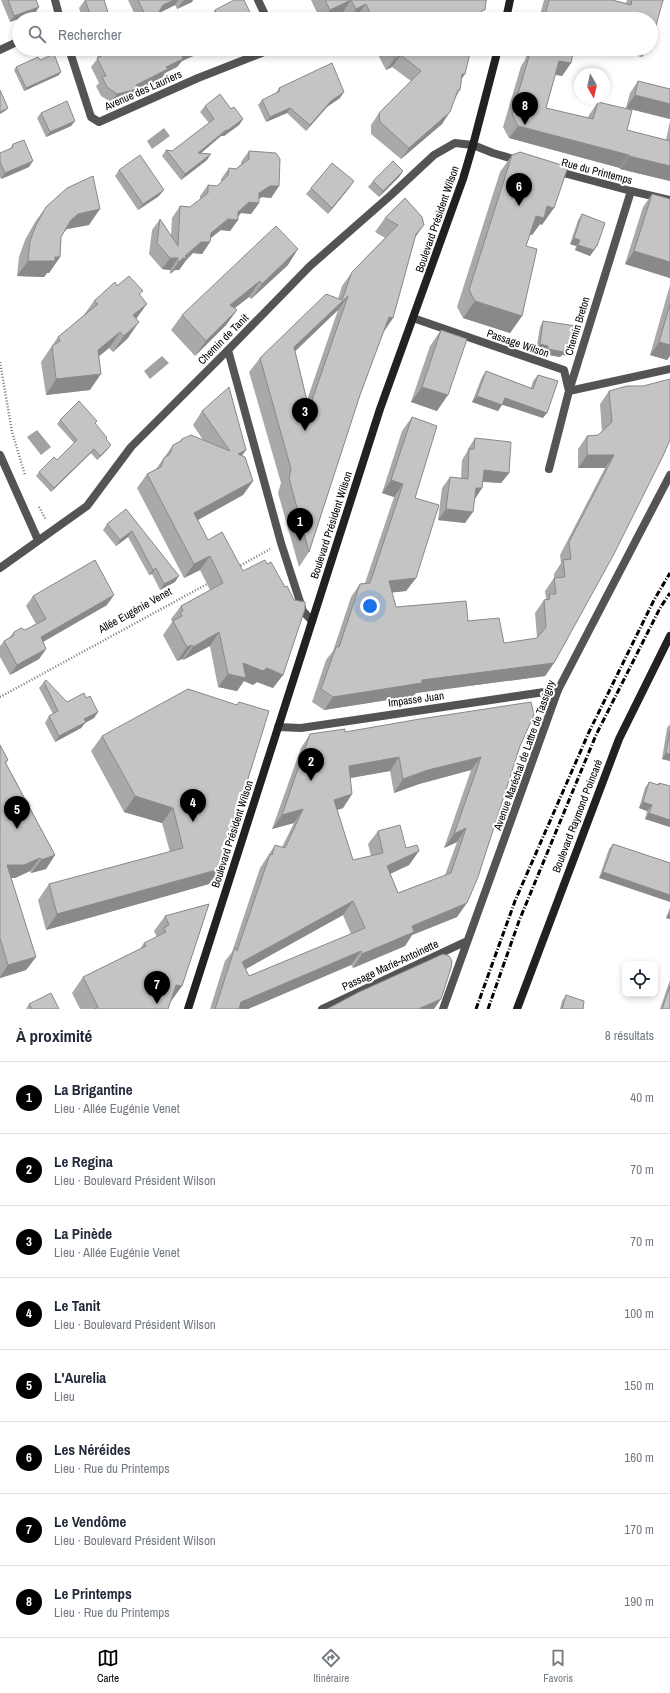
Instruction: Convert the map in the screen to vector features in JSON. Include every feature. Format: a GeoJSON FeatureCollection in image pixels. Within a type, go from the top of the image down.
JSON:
{"type":"FeatureCollection","features":[{"type":"Feature","properties":{"kind":"main road"},"geometry":{"type":"LineString","coordinates":[[507,12],[510,0]]}},
{"type":"Feature","properties":{"kind":"main road","name":"Boulevard Président Wilson"},"geometry":{"type":"LineString","coordinates":[[188,1009],[380,409],[414,318],[473,145],[496,56]]}},
{"type":"Feature","properties":{"kind":"main road","name":"Boulevard Raymond Poincaré"},"geometry":{"type":"LineString","coordinates":[[517,1009],[619,739],[670,636]]}},
{"type":"Feature","properties":{"kind":"street"},"geometry":{"type":"LineString","coordinates":[[55,0],[58,12]]}},
{"type":"Feature","properties":{"kind":"street"},"geometry":{"type":"LineString","coordinates":[[258,0],[264,12]]}},
{"type":"Feature","properties":{"kind":"street"},"geometry":{"type":"LineString","coordinates":[[0,50],[12,44]]}},
{"type":"Feature","properties":{"kind":"street","name":"Avenue des Lauriers"},"geometry":{"type":"LineString","coordinates":[[71,56],[91,117],[99,122],[198,78],[254,56]]}},
{"type":"Feature","properties":{"kind":"street","name":"Chemin de Tanit"},"geometry":{"type":"LineString","coordinates":[[0,568],[87,506],[131,446],[310,266],[434,155],[456,143],[473,145]]}},
{"type":"Feature","properties":{"kind":"street"},"geometry":{"type":"LineString","coordinates":[[473,145],[493,153],[531,164]]}},
{"type":"Feature","properties":{"kind":"street","name":"Rue du Printemps"},"geometry":{"type":"LineString","coordinates":[[546,168],[630,191],[670,200]]}},
{"type":"Feature","properties":{"kind":"street","name":"Chemin Breton"},"geometry":{"type":"LineString","coordinates":[[549,468],[569,391],[630,191]]}},
{"type":"Feature","properties":{"kind":"street","name":"Passage Wilson"},"geometry":{"type":"LineString","coordinates":[[414,318],[564,370],[569,391]]}},
{"type":"Feature","properties":{"kind":"street"},"geometry":{"type":"LineString","coordinates":[[228,350],[281,543],[303,611],[312,621]]}},
{"type":"Feature","properties":{"kind":"street"},"geometry":{"type":"LineString","coordinates":[[569,391],[670,369]]}},
{"type":"Feature","properties":{"kind":"street"},"geometry":{"type":"LineString","coordinates":[[0,455],[38,540]]}},
{"type":"Feature","properties":{"kind":"street","name":"Avenue Maréchal de Lattre de Tassigny"},"geometry":{"type":"LineString","coordinates":[[443,1009],[558,690],[670,475]]}},
{"type":"Feature","properties":{"kind":"street","name":"Impasse Juan"},"geometry":{"type":"LineString","coordinates":[[278,727],[300,728],[558,690]]}},
{"type":"Feature","properties":{"kind":"street","name":"Passage Marie-Antoinette"},"geometry":{"type":"LineString","coordinates":[[322,1009],[467,941]]}},
{"type":"Feature","properties":{"kind":"path"},"geometry":{"type":"LineString","coordinates":[[0,362],[12,432],[27,481]]}},
{"type":"Feature","properties":{"kind":"path"},"geometry":{"type":"LineString","coordinates":[[37,502],[52,530]]}},
{"type":"Feature","properties":{"kind":"path"},"geometry":{"type":"LineString","coordinates":[[233,569],[281,543]]}},
{"type":"Feature","properties":{"kind":"path","name":"Allée Eugénie Venet"},"geometry":{"type":"LineString","coordinates":[[0,696],[212,581]]}},
{"type":"Feature","properties":{"kind":"shaded area"},"geometry":{"type":"Polygon","coordinates":[[[164,128],[170,136],[152,149],[147,141],[164,128]]]}},
{"type":"Feature","properties":{"kind":"shaded area"},"geometry":{"type":"Polygon","coordinates":[[[162,356],[169,363],[150,379],[144,371],[162,356]]]}},
{"type":"Feature","properties":{"kind":"shaded area"},"geometry":{"type":"Polygon","coordinates":[[[37,430],[51,447],[41,455],[27,437],[37,430]]]}},
{"type":"Feature","properties":{"kind":"building"},"geometry":{"type":"Polygon","coordinates":[[[8,0],[36,0],[39,7],[25,12],[12,12],[8,0]]]}},
{"type":"Feature","properties":{"kind":"building"},"geometry":{"type":"Polygon","coordinates":[[[85,0],[104,0],[108,12],[89,12],[85,0]]]}},
{"type":"Feature","properties":{"kind":"building"},"geometry":{"type":"Polygon","coordinates":[[[138,0],[174,0],[163,5],[159,12],[144,12],[138,0]]]}},
{"type":"Feature","properties":{"kind":"building"},"geometry":{"type":"Polygon","coordinates":[[[234,0],[244,0],[250,12],[216,12],[215,10],[234,0]]]}},
{"type":"Feature","properties":{"kind":"building"},"geometry":{"type":"Polygon","coordinates":[[[325,0],[351,0],[330,10],[325,0]]]}},
{"type":"Feature","properties":{"kind":"building"},"geometry":{"type":"Polygon","coordinates":[[[351,0],[486,0],[485,10],[482,10],[482,12],[370,12],[366,4],[356,9],[351,0]]]}},
{"type":"Feature","properties":{"kind":"building"},"geometry":{"type":"Polygon","coordinates":[[[549,0],[612,0],[631,5],[632,0],[663,0],[658,18],[658,12],[546,12],[549,0]]]}},
{"type":"Feature","properties":{"kind":"building"},"geometry":{"type":"Polygon","coordinates":[[[49,56],[55,56],[61,72],[26,88],[16,67],[38,57],[40,60],[49,56]]]}},
{"type":"Feature","properties":{"kind":"building"},"geometry":{"type":"Polygon","coordinates":[[[101,56],[182,56],[183,59],[166,67],[168,69],[136,85],[138,89],[117,94],[107,87],[102,77],[106,76],[97,58],[101,56]]]}},
{"type":"Feature","properties":{"kind":"building"},"geometry":{"type":"Polygon","coordinates":[[[402,56],[469,56],[465,74],[462,74],[460,90],[458,90],[450,112],[409,148],[380,122],[379,113],[421,71],[402,56]]]}},
{"type":"Feature","properties":{"kind":"building"},"geometry":{"type":"Polygon","coordinates":[[[529,56],[572,56],[571,63],[559,61],[546,108],[593,119],[597,104],[606,104],[632,110],[627,130],[670,141],[670,166],[629,156],[518,126],[512,114],[529,56]]]}},
{"type":"Feature","properties":{"kind":"building"},"geometry":{"type":"Polygon","coordinates":[[[332,63],[344,92],[331,101],[310,125],[290,108],[270,117],[262,100],[280,91],[279,88],[332,63]]]}},
{"type":"Feature","properties":{"kind":"building"},"geometry":{"type":"Polygon","coordinates":[[[638,81],[670,89],[670,104],[635,95],[638,81]]]}},
{"type":"Feature","properties":{"kind":"building"},"geometry":{"type":"Polygon","coordinates":[[[0,90],[8,108],[0,112],[0,90]]]}},
{"type":"Feature","properties":{"kind":"building"},"geometry":{"type":"Polygon","coordinates":[[[220,94],[231,109],[234,107],[243,119],[226,130],[198,153],[211,154],[185,174],[166,150],[172,151],[214,119],[205,106],[220,94]]]}},
{"type":"Feature","properties":{"kind":"building"},"geometry":{"type":"Polygon","coordinates":[[[67,101],[75,121],[50,132],[41,113],[67,101]]]}},
{"type":"Feature","properties":{"kind":"building"},"geometry":{"type":"Polygon","coordinates":[[[24,140],[33,161],[5,173],[0,162],[0,153],[12,148],[13,144],[24,140]]]}},
{"type":"Feature","properties":{"kind":"building"},"geometry":{"type":"Polygon","coordinates":[[[249,151],[276,153],[280,159],[279,186],[270,186],[259,193],[259,203],[249,202],[238,212],[238,220],[228,219],[211,233],[210,242],[201,242],[185,256],[187,259],[183,258],[178,263],[178,258],[170,258],[157,243],[160,219],[178,246],[180,206],[190,207],[208,193],[208,185],[217,186],[228,175],[229,168],[236,169],[249,159],[249,151]]]}},
{"type":"Feature","properties":{"kind":"building"},"geometry":{"type":"Polygon","coordinates":[[[520,152],[568,167],[554,208],[547,206],[544,218],[536,216],[526,246],[537,249],[522,316],[475,301],[469,290],[512,155],[520,152]]]}},
{"type":"Feature","properties":{"kind":"building"},"geometry":{"type":"Polygon","coordinates":[[[140,155],[164,190],[143,204],[119,170],[140,155]]]}},
{"type":"Feature","properties":{"kind":"building"},"geometry":{"type":"Polygon","coordinates":[[[393,161],[403,171],[383,191],[373,181],[393,161]]]}},
{"type":"Feature","properties":{"kind":"building"},"geometry":{"type":"Polygon","coordinates":[[[332,163],[354,181],[332,208],[311,188],[332,163]]]}},
{"type":"Feature","properties":{"kind":"building"},"geometry":{"type":"Polygon","coordinates":[[[93,176],[100,209],[78,214],[71,220],[61,237],[60,257],[55,257],[55,261],[28,261],[30,241],[36,225],[46,207],[67,188],[93,176]]]}},
{"type":"Feature","properties":{"kind":"building"},"geometry":{"type":"Polygon","coordinates":[[[652,194],[670,199],[670,262],[634,251],[652,194]]]}},
{"type":"Feature","properties":{"kind":"building"},"geometry":{"type":"Polygon","coordinates":[[[405,198],[422,217],[424,225],[416,234],[393,318],[389,317],[360,395],[309,552],[289,478],[291,469],[260,358],[326,294],[342,300],[352,272],[398,225],[385,218],[405,198]],[[348,296],[294,347],[309,409],[348,296]]]}},
{"type":"Feature","properties":{"kind":"building"},"geometry":{"type":"Polygon","coordinates":[[[582,214],[605,223],[597,246],[594,250],[578,245],[580,240],[574,238],[582,214]]]}},
{"type":"Feature","properties":{"kind":"building"},"geometry":{"type":"Polygon","coordinates":[[[276,226],[298,249],[262,284],[260,281],[230,305],[237,310],[206,341],[182,315],[276,226]]]}},
{"type":"Feature","properties":{"kind":"building"},"geometry":{"type":"Polygon","coordinates":[[[129,276],[143,291],[139,294],[147,304],[133,315],[139,322],[124,336],[120,332],[98,350],[101,374],[56,379],[52,346],[60,341],[58,337],[98,304],[94,301],[115,282],[117,286],[129,276]]]}},
{"type":"Feature","properties":{"kind":"building"},"geometry":{"type":"Polygon","coordinates":[[[670,304],[670,345],[659,342],[670,304]]]}},
{"type":"Feature","properties":{"kind":"building"},"geometry":{"type":"Polygon","coordinates":[[[543,321],[576,326],[573,351],[564,349],[563,352],[548,349],[548,346],[540,344],[543,321]]]}},
{"type":"Feature","properties":{"kind":"building"},"geometry":{"type":"Polygon","coordinates":[[[441,330],[467,339],[448,395],[422,387],[441,330]]]}},
{"type":"Feature","properties":{"kind":"building"},"geometry":{"type":"Polygon","coordinates":[[[486,371],[533,389],[538,375],[558,381],[547,413],[505,398],[502,405],[477,396],[486,371]]]}},
{"type":"Feature","properties":{"kind":"building"},"geometry":{"type":"Polygon","coordinates":[[[670,379],[670,440],[614,554],[554,663],[422,680],[422,683],[333,697],[321,689],[336,647],[339,647],[360,584],[370,583],[403,484],[391,480],[412,417],[437,426],[415,498],[439,505],[416,578],[389,581],[396,607],[466,601],[468,621],[499,618],[504,643],[537,638],[546,627],[544,600],[550,599],[549,594],[556,594],[554,578],[565,577],[563,560],[571,559],[569,542],[614,455],[587,455],[587,436],[598,435],[612,422],[609,391],[627,386],[643,386],[670,379]]]}},
{"type":"Feature","properties":{"kind":"building"},"geometry":{"type":"Polygon","coordinates":[[[229,387],[246,450],[238,454],[245,457],[253,481],[194,513],[208,540],[222,532],[243,571],[265,560],[267,564],[271,562],[285,587],[287,586],[294,600],[305,602],[305,609],[283,675],[267,668],[263,671],[243,663],[246,678],[228,674],[219,632],[193,647],[192,645],[187,647],[173,621],[182,616],[180,612],[183,611],[181,606],[223,583],[210,556],[194,564],[147,474],[161,467],[164,458],[170,454],[173,445],[191,435],[230,451],[202,411],[229,387]]]}},
{"type":"Feature","properties":{"kind":"building"},"geometry":{"type":"Polygon","coordinates":[[[79,401],[97,421],[95,423],[111,445],[100,456],[94,449],[54,488],[39,472],[54,457],[57,460],[77,440],[60,420],[79,401]]]}},
{"type":"Feature","properties":{"kind":"building"},"geometry":{"type":"Polygon","coordinates":[[[475,438],[511,442],[509,473],[484,470],[482,488],[476,488],[473,512],[446,509],[450,477],[468,479],[469,449],[474,449],[475,438]]]}},
{"type":"Feature","properties":{"kind":"building"},"geometry":{"type":"Polygon","coordinates":[[[126,509],[179,576],[164,584],[156,568],[153,570],[132,531],[120,540],[107,524],[126,509]]]}},
{"type":"Feature","properties":{"kind":"building"},"geometry":{"type":"Polygon","coordinates":[[[95,560],[114,595],[41,637],[46,649],[17,665],[4,641],[13,636],[14,632],[21,628],[25,630],[46,619],[33,596],[95,560]]]}},
{"type":"Feature","properties":{"kind":"building"},"geometry":{"type":"Polygon","coordinates":[[[46,680],[67,702],[84,693],[86,698],[90,696],[98,712],[84,719],[86,722],[59,736],[49,716],[58,711],[44,682],[46,680]]]}},
{"type":"Feature","properties":{"kind":"building"},"geometry":{"type":"Polygon","coordinates":[[[188,689],[237,705],[239,702],[269,711],[220,869],[57,914],[49,884],[183,848],[173,808],[135,796],[102,736],[188,689]]]}},
{"type":"Feature","properties":{"kind":"building"},"geometry":{"type":"Polygon","coordinates":[[[531,702],[534,715],[520,746],[478,877],[467,903],[412,926],[414,932],[362,954],[361,951],[241,1002],[239,1009],[215,1009],[235,947],[237,951],[270,854],[272,855],[275,845],[285,848],[303,809],[282,815],[310,734],[345,729],[345,732],[531,702]],[[399,757],[349,766],[352,794],[334,800],[353,860],[383,853],[378,831],[400,825],[406,848],[417,845],[419,851],[387,866],[398,893],[451,873],[466,828],[454,834],[481,757],[428,770],[403,779],[399,757]],[[353,901],[242,962],[249,976],[365,928],[353,901]]]}},
{"type":"Feature","properties":{"kind":"building"},"geometry":{"type":"Polygon","coordinates":[[[670,730],[670,754],[666,753],[670,730]]]}},
{"type":"Feature","properties":{"kind":"building"},"geometry":{"type":"Polygon","coordinates":[[[0,745],[8,760],[5,762],[55,855],[41,860],[40,858],[24,865],[7,865],[36,957],[8,965],[0,938],[0,745]]]}},
{"type":"Feature","properties":{"kind":"building"},"geometry":{"type":"Polygon","coordinates":[[[649,782],[670,786],[670,820],[649,813],[652,805],[643,802],[649,782]]]}},
{"type":"Feature","properties":{"kind":"building"},"geometry":{"type":"Polygon","coordinates":[[[613,844],[670,863],[670,895],[603,872],[613,844]]]}},
{"type":"Feature","properties":{"kind":"building"},"geometry":{"type":"Polygon","coordinates":[[[209,904],[182,986],[176,985],[168,1009],[94,1009],[98,1007],[83,977],[146,946],[144,943],[166,932],[164,928],[169,925],[165,916],[209,904]]]}},
{"type":"Feature","properties":{"kind":"building"},"geometry":{"type":"Polygon","coordinates":[[[443,954],[449,956],[452,961],[441,999],[418,1009],[327,1009],[359,992],[443,954]]]}},
{"type":"Feature","properties":{"kind":"building"},"geometry":{"type":"Polygon","coordinates":[[[670,986],[670,1009],[662,1009],[670,986]]]}},
{"type":"Feature","properties":{"kind":"building"},"geometry":{"type":"Polygon","coordinates":[[[51,993],[59,1009],[32,1009],[29,1004],[51,993]]]}},
{"type":"Feature","properties":{"kind":"building"},"geometry":{"type":"Polygon","coordinates":[[[566,995],[584,1001],[583,1009],[562,1009],[566,995]]]}},
{"type":"Feature","properties":{"kind":"railway"},"geometry":{"type":"LineString","coordinates":[[476,1009],[515,901],[589,732],[654,600],[670,573]]}},
{"type":"Feature","properties":{"kind":"railway"},"geometry":{"type":"LineString","coordinates":[[488,1009],[519,921],[596,735],[660,608],[670,593]]}},
{"type":"Feature","properties":{"kind":"place","name":"Le Printemps"},"geometry":{"type":"Point","coordinates":[525,125]}},
{"type":"Feature","properties":{"kind":"place","name":"Les Néréides"},"geometry":{"type":"Point","coordinates":[519,206]}},
{"type":"Feature","properties":{"kind":"place","name":"La Pinède"},"geometry":{"type":"Point","coordinates":[305,431]}},
{"type":"Feature","properties":{"kind":"place","name":"La Brigantine"},"geometry":{"type":"Point","coordinates":[300,541]}},
{"type":"Feature","properties":{"kind":"place","name":"Le Regina"},"geometry":{"type":"Point","coordinates":[311,781]}},
{"type":"Feature","properties":{"kind":"place","name":"Le Tanit"},"geometry":{"type":"Point","coordinates":[193,822]}},
{"type":"Feature","properties":{"kind":"place","name":"L'Aurelia"},"geometry":{"type":"Point","coordinates":[17,829]}},
{"type":"Feature","properties":{"kind":"place","name":"Le Vendôme"},"geometry":{"type":"Point","coordinates":[157,1004]}}]}
